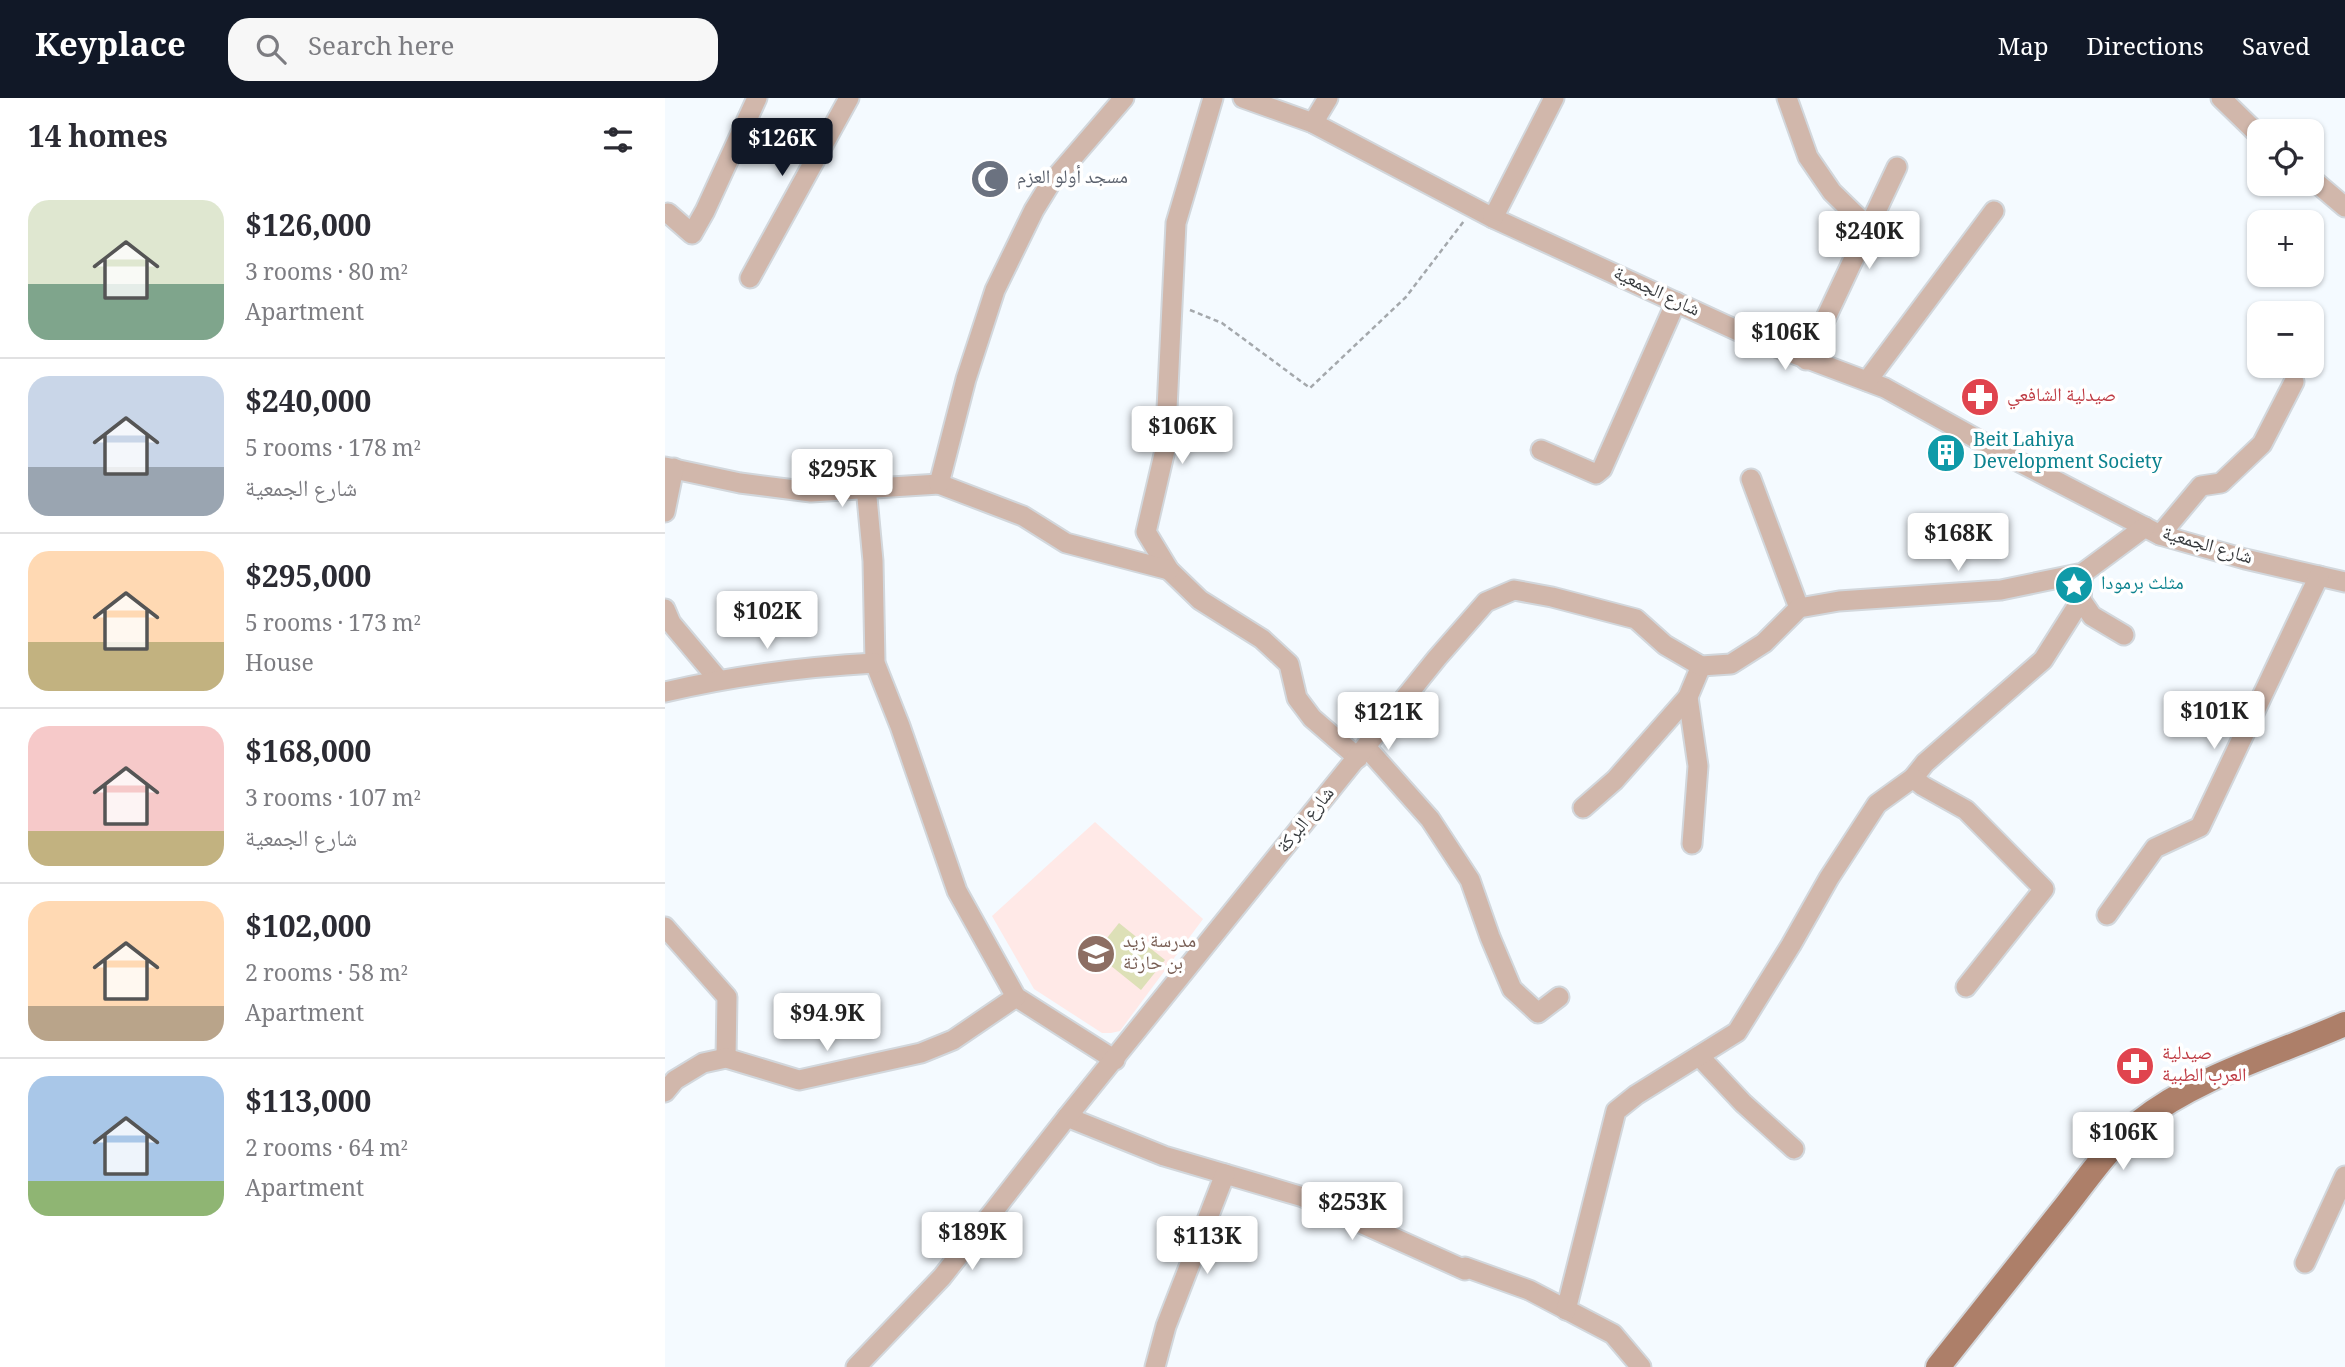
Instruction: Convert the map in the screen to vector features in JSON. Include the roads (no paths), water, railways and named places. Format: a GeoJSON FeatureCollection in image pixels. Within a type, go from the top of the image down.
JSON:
{"type":"FeatureCollection","features":[{"type":"Feature","properties":{"kind":"main road"},"geometry":{"type":"LineString","coordinates":[[1938,1367],[2083,1184],[2138,1124],[2204,1083],[2345,1024]]}},
{"type":"Feature","properties":{"kind":"street"},"geometry":{"type":"LineString","coordinates":[[668,213],[692,233],[705,211],[757,98]]}},
{"type":"Feature","properties":{"kind":"street"},"geometry":{"type":"LineString","coordinates":[[750,278],[849,98]]}},
{"type":"Feature","properties":{"kind":"street"},"geometry":{"type":"LineString","coordinates":[[939,484],[966,379],[995,290],[1034,209],[1050,184],[1124,98]]}},
{"type":"Feature","properties":{"kind":"street"},"geometry":{"type":"LineString","coordinates":[[1213,98],[1176,223],[1165,450],[1146,532],[1169,570],[1200,600],[1262,639],[1289,664],[1297,698],[1312,718],[1362,752],[1430,819],[1470,880],[1512,989],[1538,1013],[1559,997]]}},
{"type":"Feature","properties":{"kind":"street","name":"شارع الجمعية"},"geometry":{"type":"LineString","coordinates":[[1243,98],[1313,123],[1493,218],[1676,302],[1806,360],[1885,388],[2014,460],[2153,531],[2245,559],[2345,582]]}},
{"type":"Feature","properties":{"kind":"street"},"geometry":{"type":"LineString","coordinates":[[1313,123],[1328,98]]}},
{"type":"Feature","properties":{"kind":"street"},"geometry":{"type":"LineString","coordinates":[[1493,218],[1554,98]]}},
{"type":"Feature","properties":{"kind":"street"},"geometry":{"type":"LineString","coordinates":[[1787,98],[1808,157],[1832,192],[1868,227]]}},
{"type":"Feature","properties":{"kind":"street"},"geometry":{"type":"LineString","coordinates":[[2221,98],[2247,123]]}},
{"type":"Feature","properties":{"kind":"street"},"geometry":{"type":"LineString","coordinates":[[1806,360],[1897,167]]}},
{"type":"Feature","properties":{"kind":"street"},"geometry":{"type":"LineString","coordinates":[[2324,189],[2345,207]]}},
{"type":"Feature","properties":{"kind":"street"},"geometry":{"type":"LineString","coordinates":[[1867,381],[1994,211]]}},
{"type":"Feature","properties":{"kind":"street"},"geometry":{"type":"LineString","coordinates":[[1541,450],[1596,474],[1602,469],[1676,302]]}},
{"type":"Feature","properties":{"kind":"street"},"geometry":{"type":"LineString","coordinates":[[1583,808],[1615,780],[1688,697],[1701,666],[1731,664],[1764,643],[1794,613],[1839,601],[2001,590],[2083,573],[2153,531],[2201,486],[2221,483],[2262,444],[2294,382]]}},
{"type":"Feature","properties":{"kind":"street"},"geometry":{"type":"LineString","coordinates":[[665,512],[667,467],[740,483],[811,492],[939,484],[1023,516],[1066,543],[1169,570]]}},
{"type":"Feature","properties":{"kind":"street"},"geometry":{"type":"LineString","coordinates":[[1751,479],[1794,613]]}},
{"type":"Feature","properties":{"kind":"street"},"geometry":{"type":"LineString","coordinates":[[866,487],[873,561],[875,663],[900,726],[957,891],[1016,997],[1115,1060]]}},
{"type":"Feature","properties":{"kind":"street"},"geometry":{"type":"LineString","coordinates":[[1566,1310],[1616,1111],[1737,1032],[1829,878],[1877,804],[1913,778],[1925,763],[2043,660],[2081,600],[2083,573]]}},
{"type":"Feature","properties":{"kind":"street"},"geometry":{"type":"LineString","coordinates":[[2107,915],[2155,848],[2200,827],[2319,576]]}},
{"type":"Feature","properties":{"kind":"street","name":"شارع البركة"},"geometry":{"type":"LineString","coordinates":[[856,1367],[942,1277],[1067,1117],[1486,602],[1514,590],[1636,619],[1665,645],[1701,666]]}},
{"type":"Feature","properties":{"kind":"street"},"geometry":{"type":"LineString","coordinates":[[2081,600],[2091,616],[2124,635]]}},
{"type":"Feature","properties":{"kind":"street"},"geometry":{"type":"LineString","coordinates":[[665,609],[671,623],[718,679]]}},
{"type":"Feature","properties":{"kind":"street"},"geometry":{"type":"LineString","coordinates":[[665,692],[718,679],[806,667],[875,663]]}},
{"type":"Feature","properties":{"kind":"street"},"geometry":{"type":"LineString","coordinates":[[1688,697],[1698,766],[1692,844]]}},
{"type":"Feature","properties":{"kind":"street"},"geometry":{"type":"LineString","coordinates":[[1913,778],[1966,810],[2044,889],[1966,987]]}},
{"type":"Feature","properties":{"kind":"street"},"geometry":{"type":"LineString","coordinates":[[665,927],[727,997],[726,1058]]}},
{"type":"Feature","properties":{"kind":"street"},"geometry":{"type":"LineString","coordinates":[[668,1083],[703,1063],[726,1058],[799,1080],[922,1053],[953,1040],[1016,997]]}},
{"type":"Feature","properties":{"kind":"street"},"geometry":{"type":"LineString","coordinates":[[1699,1056],[1743,1103],[1794,1149]]}},
{"type":"Feature","properties":{"kind":"street"},"geometry":{"type":"LineString","coordinates":[[1067,1117],[1164,1156],[1303,1198],[1465,1270],[1465,1267],[1529,1290],[1613,1334],[1641,1367]]}},
{"type":"Feature","properties":{"kind":"street"},"geometry":{"type":"LineString","coordinates":[[1154,1367],[1166,1326],[1225,1174]]}},
{"type":"Feature","properties":{"kind":"street"},"geometry":{"type":"LineString","coordinates":[[2305,1263],[2345,1176]]}},
{"type":"Feature","properties":{"kind":"place","name":"مسجد أولو العزم"},"geometry":{"type":"Point","coordinates":[990,179]}},
{"type":"Feature","properties":{"kind":"place","name":"صيدلية الشافعي"},"geometry":{"type":"Point","coordinates":[1980,397]}},
{"type":"Feature","properties":{"kind":"place","name":"Beit Lahiya Development Society"},"geometry":{"type":"Point","coordinates":[1946,453]}},
{"type":"Feature","properties":{"kind":"place","name":"مثلث برمودا"},"geometry":{"type":"Point","coordinates":[2074,585]}},
{"type":"Feature","properties":{"kind":"place","name":"مدرسة زيد بن حارثة"},"geometry":{"type":"Point","coordinates":[1096,954]}},
{"type":"Feature","properties":{"kind":"place","name":"صيدلية العرب الطبية"},"geometry":{"type":"Point","coordinates":[2135,1066]}}]}
